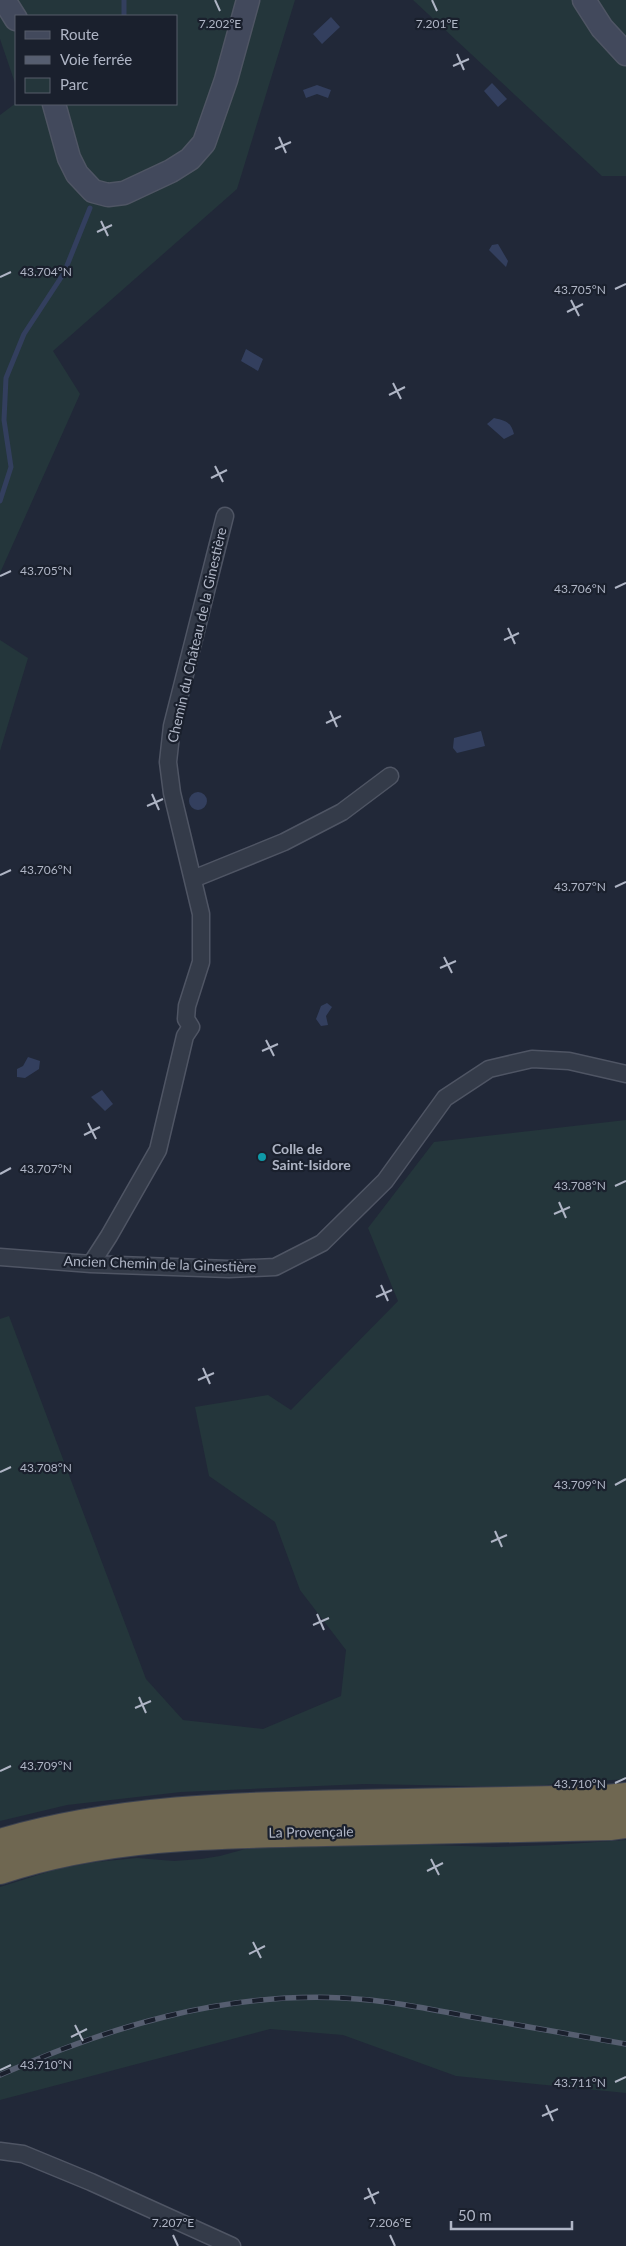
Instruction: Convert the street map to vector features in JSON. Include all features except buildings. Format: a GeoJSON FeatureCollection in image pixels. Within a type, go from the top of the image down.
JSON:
{"type":"FeatureCollection","features":[{"type":"Feature","properties":{"kind":"highway","name":"La Provençale"},"geometry":{"type":"LineString","coordinates":[[0,1843],[81,1823],[125,1816],[208,1808],[275,1805],[606,1800],[626,1797]]}},
{"type":"Feature","properties":{"kind":"highway","name":"La Provençale"},"geometry":{"type":"LineString","coordinates":[[0,1870],[44,1857],[87,1848],[190,1835],[610,1826],[626,1824]]}},
{"type":"Feature","properties":{"kind":"main road"},"geometry":{"type":"LineString","coordinates":[[4,0],[15,17]]}},
{"type":"Feature","properties":{"kind":"main road"},"geometry":{"type":"LineString","coordinates":[[54,105],[69,158],[76,174],[93,191],[108,195],[124,193],[171,171],[190,158],[204,143],[224,88],[248,0]]}},
{"type":"Feature","properties":{"kind":"main road"},"geometry":{"type":"LineString","coordinates":[[584,0],[602,28],[626,54]]}},
{"type":"Feature","properties":{"kind":"street","name":"Chemin du Château de la Ginestière"},"geometry":{"type":"LineString","coordinates":[[91,1264],[158,1150],[185,1036],[191,1027],[186,1019],[187,1006],[201,962],[201,914],[172,793],[168,762],[172,726],[225,516]]}},
{"type":"Feature","properties":{"kind":"street"},"geometry":{"type":"LineString","coordinates":[[193,879],[284,842],[342,812],[390,776]]}},
{"type":"Feature","properties":{"kind":"street","name":"Ancien Chemin de la Ginestière"},"geometry":{"type":"LineString","coordinates":[[0,1257],[91,1264],[229,1269],[275,1267],[322,1243],[385,1181],[445,1098],[489,1069],[532,1059],[569,1061],[626,1074]]}},
{"type":"Feature","properties":{"kind":"street"},"geometry":{"type":"LineString","coordinates":[[0,2151],[31,2157],[232,2246]]}},
{"type":"Feature","properties":{"kind":"green space"},"geometry":{"type":"Polygon","coordinates":[[[0,0],[295,0],[237,189],[53,351],[80,394],[0,573],[0,115],[15,104],[178,105],[178,15],[15,15],[15,83],[0,39],[0,0]]]}},
{"type":"Feature","properties":{"kind":"green space"},"geometry":{"type":"Polygon","coordinates":[[[413,0],[626,0],[626,176],[602,176],[413,0]]]}},
{"type":"Feature","properties":{"kind":"green space"},"geometry":{"type":"Polygon","coordinates":[[[0,640],[28,658],[0,751],[0,640]]]}},
{"type":"Feature","properties":{"kind":"green space"},"geometry":{"type":"Polygon","coordinates":[[[626,1120],[626,1779],[518,1787],[364,1784],[181,1792],[67,1805],[0,1821],[0,1319],[9,1316],[146,1679],[183,1720],[263,1729],[341,1696],[346,1650],[300,1590],[275,1522],[209,1476],[195,1407],[268,1395],[291,1410],[398,1301],[368,1228],[434,1142],[626,1120]]]}},
{"type":"Feature","properties":{"kind":"green space"},"geometry":{"type":"Polygon","coordinates":[[[626,1840],[626,2093],[456,2076],[343,2035],[270,2029],[0,2100],[0,1887],[57,1869],[96,1862],[137,1858],[174,1861],[201,1859],[249,1848],[397,1844],[495,1847],[626,1840]]]}},
{"type":"Feature","properties":{"kind":"water"},"geometry":{"type":"Polygon","coordinates":[[[331,17],[340,27],[322,44],[313,34],[331,17]]]}},
{"type":"Feature","properties":{"kind":"water"},"geometry":{"type":"Polygon","coordinates":[[[492,83],[507,99],[498,107],[484,91],[492,83]]]}},
{"type":"Feature","properties":{"kind":"water"},"geometry":{"type":"Polygon","coordinates":[[[317,85],[331,90],[328,98],[317,94],[306,98],[303,90],[317,85]]]}},
{"type":"Feature","properties":{"kind":"water"},"geometry":{"type":"Polygon","coordinates":[[[498,244],[508,261],[506,267],[489,250],[492,245],[498,244]]]}},
{"type":"Feature","properties":{"kind":"water"},"geometry":{"type":"Polygon","coordinates":[[[246,349],[263,359],[258,371],[241,361],[246,349]]]}},
{"type":"Feature","properties":{"kind":"water"},"geometry":{"type":"Polygon","coordinates":[[[494,418],[507,423],[514,434],[504,439],[487,424],[494,418]]]}},
{"type":"Feature","properties":{"kind":"water"},"geometry":{"type":"Polygon","coordinates":[[[481,731],[485,746],[457,753],[453,748],[454,738],[481,731]]]}},
{"type":"Feature","properties":{"kind":"water"},"geometry":{"type":"Polygon","coordinates":[[[198,792],[204,795],[207,801],[204,807],[198,810],[192,807],[189,801],[192,795],[198,792]]]}},
{"type":"Feature","properties":{"kind":"water"},"geometry":{"type":"Polygon","coordinates":[[[327,1003],[332,1007],[326,1016],[328,1025],[321,1026],[316,1019],[321,1006],[327,1003]]]}},
{"type":"Feature","properties":{"kind":"water"},"geometry":{"type":"Polygon","coordinates":[[[28,1057],[40,1061],[39,1069],[25,1078],[17,1077],[17,1069],[23,1066],[28,1057]]]}},
{"type":"Feature","properties":{"kind":"water"},"geometry":{"type":"Polygon","coordinates":[[[102,1090],[113,1104],[105,1111],[91,1097],[102,1090]]]}},
{"type":"Feature","properties":{"kind":"waterway"},"geometry":{"type":"LineString","coordinates":[[124,0],[124,15]]}},
{"type":"Feature","properties":{"kind":"waterway"},"geometry":{"type":"LineString","coordinates":[[0,501],[11,467],[4,420],[6,378],[24,334],[64,273],[90,208]]}},
{"type":"Feature","properties":{"kind":"railway"},"geometry":{"type":"LineString","coordinates":[[0,2075],[82,2042],[167,2016],[210,2007],[298,1998],[343,1998],[389,2002],[626,2044]]}},
{"type":"Feature","properties":{"kind":"place","name":"Colle de Saint-Isidore"},"geometry":{"type":"Point","coordinates":[262,1157]}}]}
